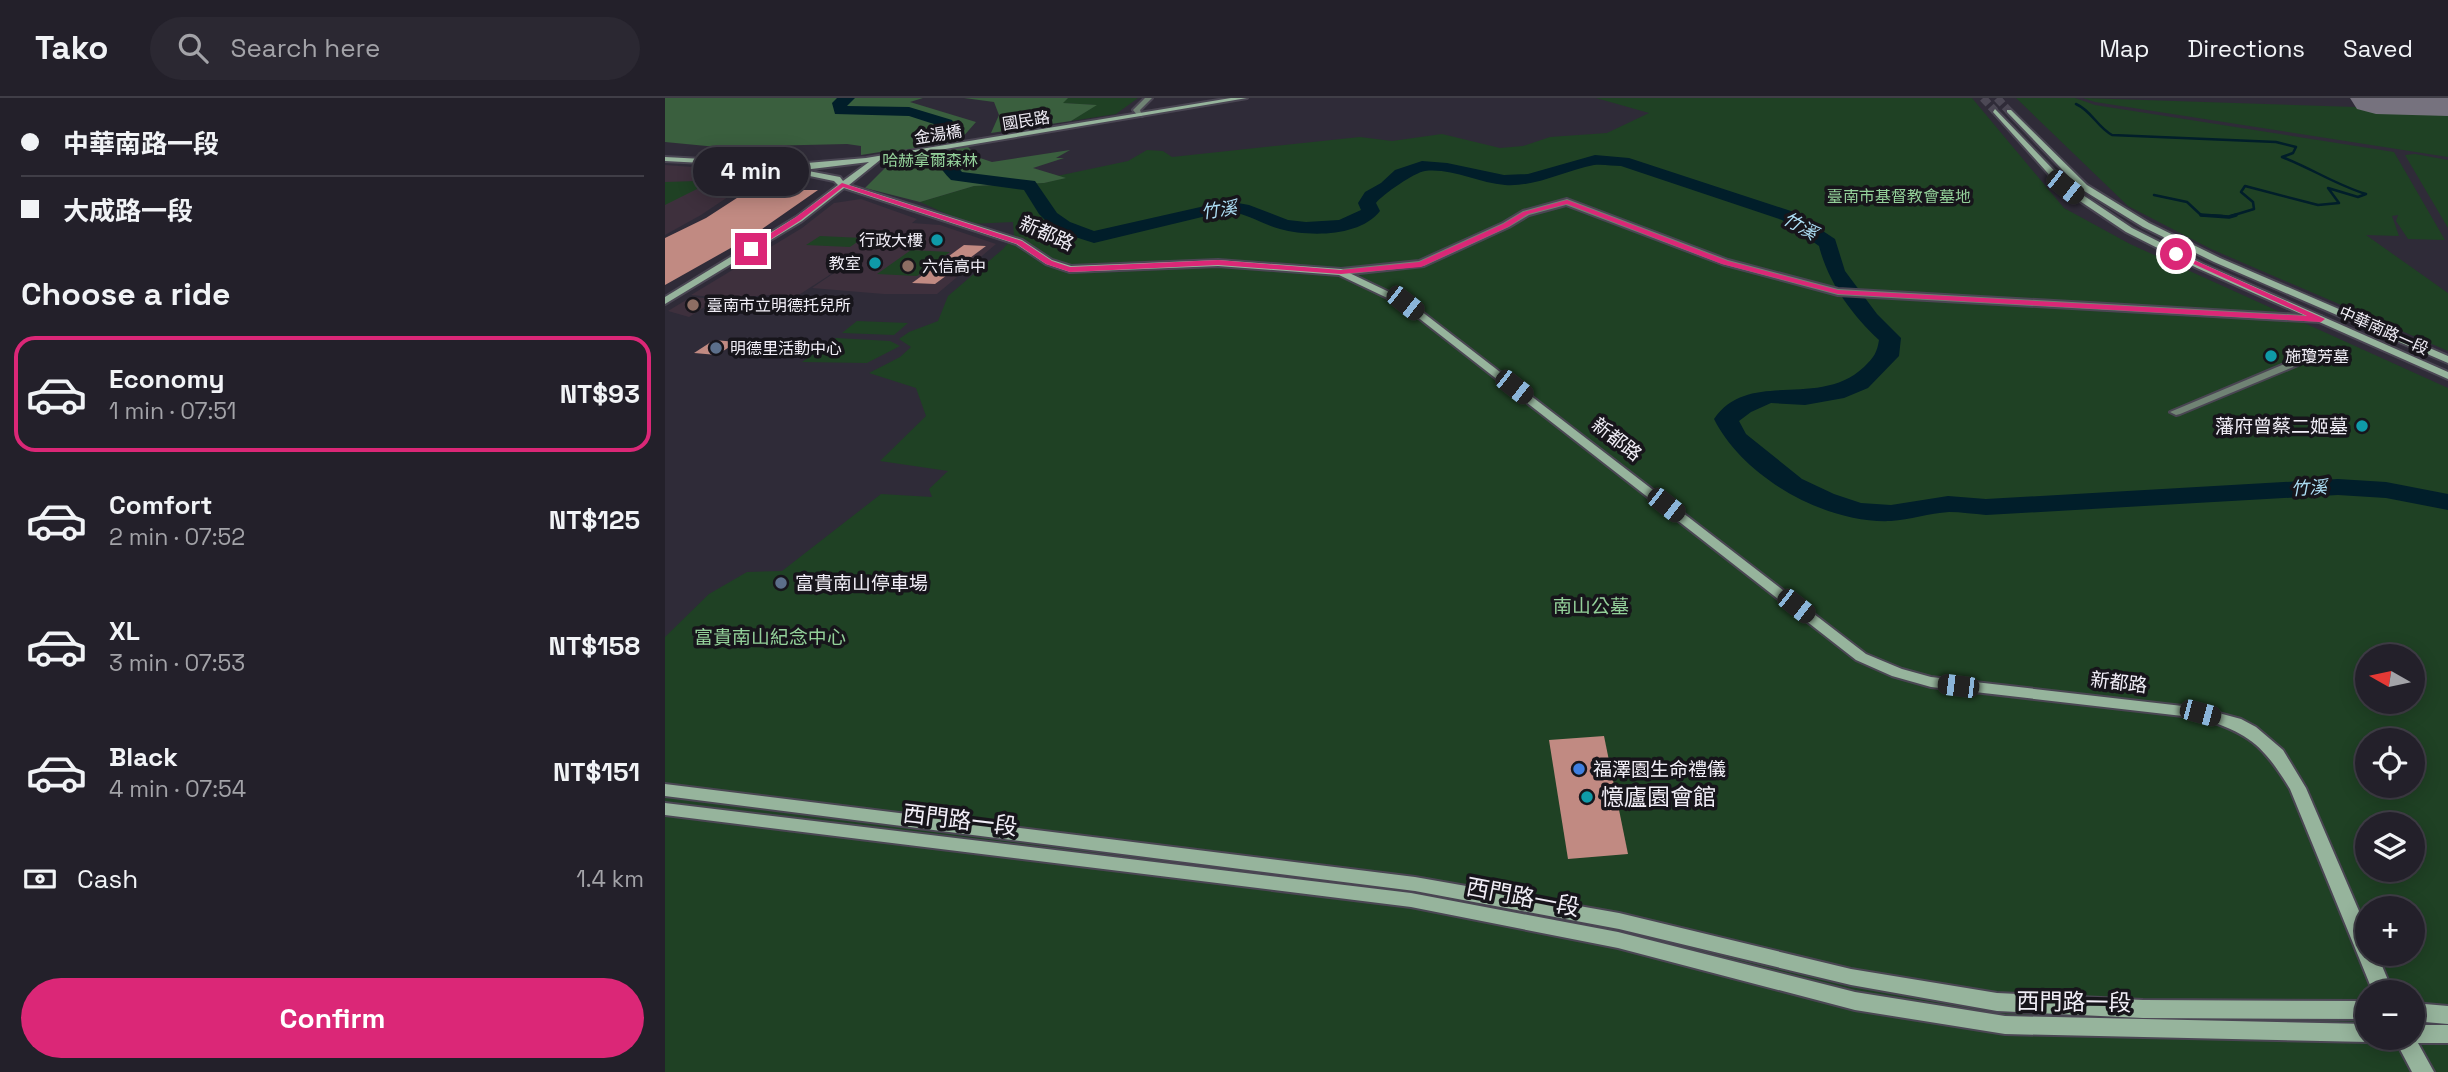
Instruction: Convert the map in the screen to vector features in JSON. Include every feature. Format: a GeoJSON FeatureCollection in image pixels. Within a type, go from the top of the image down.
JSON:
{"type":"FeatureCollection","features":[{"type":"Feature","properties":{"kind":"street"},"geometry":{"type":"LineString","coordinates":[[1139,114],[1136,110],[1149,98]]}},
{"type":"Feature","properties":{"kind":"street","name":"國民路"},"geometry":{"type":"LineString","coordinates":[[1139,114],[1227,98]]}},
{"type":"Feature","properties":{"kind":"street","name":"國民路"},"geometry":{"type":"LineString","coordinates":[[976,140],[1244,98]]}},
{"type":"Feature","properties":{"kind":"street","name":"中華南路一段"},"geometry":{"type":"LineString","coordinates":[[1995,111],[2051,173],[2085,202],[2129,230],[2200,266],[2448,376]]}},
{"type":"Feature","properties":{"kind":"street","name":"中華南路一段"},"geometry":{"type":"LineString","coordinates":[[2009,111],[2084,187],[2146,225],[2217,260],[2448,360]]}},
{"type":"Feature","properties":{"kind":"street","name":"金湯橋"},"geometry":{"type":"LineString","coordinates":[[884,155],[976,140]]}},
{"type":"Feature","properties":{"kind":"street"},"geometry":{"type":"LineString","coordinates":[[665,158],[802,164],[884,155]]}},
{"type":"Feature","properties":{"kind":"street"},"geometry":{"type":"LineString","coordinates":[[665,301],[799,219],[884,155]]}},
{"type":"Feature","properties":{"kind":"street","name":"新都路"},"geometry":{"type":"LineString","coordinates":[[802,164],[798,171],[837,179],[842,185],[1019,243],[1049,262],[1070,269],[1218,263],[1341,272],[1405,303],[1861,657],[1897,673],[1931,682],[2200,713],[2235,723],[2250,731],[2277,754],[2298,788],[2378,980]]}},
{"type":"Feature","properties":{"kind":"street"},"geometry":{"type":"LineString","coordinates":[[1341,272],[1421,264],[1526,213],[1567,202],[1725,262],[1838,292],[2321,319]]}},
{"type":"Feature","properties":{"kind":"street"},"geometry":{"type":"LineString","coordinates":[[2176,412],[2294,363]]}},
{"type":"Feature","properties":{"kind":"street","name":"西門路一段"},"geometry":{"type":"LineString","coordinates":[[665,790],[1415,884],[1619,921],[1850,977],[1997,1002],[2143,1009],[2355,1010]]}},
{"type":"Feature","properties":{"kind":"street","name":"西門路一段"},"geometry":{"type":"LineString","coordinates":[[665,809],[1411,900],[1618,940],[1855,1001],[2005,1025],[2355,1032]]}},
{"type":"Feature","properties":{"kind":"street"},"geometry":{"type":"LineString","coordinates":[[2425,1013],[2448,1015]]}},
{"type":"Feature","properties":{"kind":"street"},"geometry":{"type":"LineString","coordinates":[[2425,1034],[2448,1034]]}},
{"type":"Feature","properties":{"kind":"street"},"geometry":{"type":"LineString","coordinates":[[2411,1050],[2423,1072]]}},
{"type":"Feature","properties":{"kind":"shaded area"},"geometry":{"type":"Polygon","coordinates":[[[665,165],[765,172],[701,215],[665,235],[665,165]]]}},
{"type":"Feature","properties":{"kind":"shaded area"},"geometry":{"type":"Polygon","coordinates":[[[861,199],[917,219],[912,223],[940,225],[996,244],[937,294],[884,294],[812,288],[862,254],[794,298],[771,295],[724,298],[691,295],[802,228],[834,203],[861,199]]]}},
{"type":"Feature","properties":{"kind":"shaded area","name":"臺南市立明德托兒所"},"geometry":{"type":"Polygon","coordinates":[[[691,297],[717,299],[689,317],[668,311],[691,297]]]}},
{"type":"Feature","properties":{"kind":"green space","name":"哈赫拿爾森林"},"geometry":{"type":"Polygon","coordinates":[[[665,98],[923,98],[910,102],[976,122],[961,139],[977,157],[992,162],[1070,150],[1056,158],[1064,158],[1033,168],[1066,178],[1044,183],[974,186],[920,202],[865,188],[888,165],[893,150],[861,155],[861,146],[847,144],[717,147],[665,142],[665,98]]]}},
{"type":"Feature","properties":{"kind":"green space","name":"哈赫拿爾森林"},"geometry":{"type":"Polygon","coordinates":[[[964,98],[1068,98],[1063,103],[1097,105],[1071,121],[991,133],[999,115],[994,102],[964,98]]]}},
{"type":"Feature","properties":{"kind":"green space"},"geometry":{"type":"Polygon","coordinates":[[[1068,98],[1138,98],[1116,114],[1071,121],[1096,105],[1062,103],[1068,98]]]}},
{"type":"Feature","properties":{"kind":"green space","name":"南山公墓"},"geometry":{"type":"Polygon","coordinates":[[[1596,98],[1972,98],[2064,208],[2130,244],[2448,388],[2448,1072],[665,1072],[665,637],[709,594],[747,572],[782,571],[881,494],[932,497],[929,489],[948,471],[880,461],[926,416],[916,388],[869,373],[900,357],[911,347],[899,339],[909,332],[938,321],[948,296],[1003,249],[1014,236],[1013,222],[969,224],[920,202],[974,186],[1044,183],[1064,178],[1057,176],[1128,161],[1147,150],[1163,151],[1172,157],[1360,137],[1392,141],[1442,134],[1500,148],[1523,146],[1550,137],[1607,133],[1649,113],[1596,98]]]}},
{"type":"Feature","properties":{"kind":"green space"},"geometry":{"type":"Polygon","coordinates":[[[2016,98],[2075,98],[2095,105],[2394,152],[2445,240],[2408,239],[2396,221],[2398,215],[2392,216],[2399,236],[2366,235],[2448,293],[2448,351],[2211,249],[2128,206],[2016,98]]]}},
{"type":"Feature","properties":{"kind":"green space"},"geometry":{"type":"Polygon","coordinates":[[[2083,98],[2448,110],[2448,157],[2095,102],[2083,98]]]}},
{"type":"Feature","properties":{"kind":"green space"},"geometry":{"type":"Polygon","coordinates":[[[2415,154],[2448,160],[2448,228],[2405,155],[2415,154]]]}},
{"type":"Feature","properties":{"kind":"green space"},"geometry":{"type":"Polygon","coordinates":[[[697,181],[701,184],[699,188],[665,205],[665,182],[697,181]]]}},
{"type":"Feature","properties":{"kind":"green space"},"geometry":{"type":"Polygon","coordinates":[[[820,236],[863,238],[850,247],[806,245],[820,236]]]}},
{"type":"Feature","properties":{"kind":"green space"},"geometry":{"type":"Polygon","coordinates":[[[911,250],[950,252],[917,276],[877,274],[911,250]]]}},
{"type":"Feature","properties":{"kind":"green space"},"geometry":{"type":"Polygon","coordinates":[[[857,321],[908,323],[894,335],[842,333],[857,321]]]}},
{"type":"Feature","properties":{"kind":"green space"},"geometry":{"type":"Polygon","coordinates":[[[836,338],[890,341],[900,346],[867,363],[802,362],[836,338]]]}},
{"type":"Feature","properties":{"kind":"building"},"geometry":{"type":"Polygon","coordinates":[[[757,185],[796,185],[789,190],[818,190],[752,236],[665,285],[665,238],[706,218],[757,185]]]}},
{"type":"Feature","properties":{"kind":"building"},"geometry":{"type":"Polygon","coordinates":[[[964,245],[986,246],[935,284],[912,283],[964,245]]]}},
{"type":"Feature","properties":{"kind":"building","name":"明德里活動中心"},"geometry":{"type":"Polygon","coordinates":[[[714,340],[737,342],[717,355],[694,353],[714,340]]]}},
{"type":"Feature","properties":{"kind":"building","name":"憶廬園會館"},"geometry":{"type":"Polygon","coordinates":[[[1604,736],[1628,854],[1568,859],[1549,740],[1604,736]]]}},
{"type":"Feature","properties":{"kind":"waterway","name":"竹溪"},"geometry":{"type":"LineString","coordinates":[[848,98],[839,103],[840,111],[909,112],[947,123],[949,129],[938,140],[944,160],[957,176],[1029,185],[1045,211],[1057,221],[1094,237],[1227,206],[1243,209],[1285,225],[1330,227],[1363,217],[1371,211],[1367,203],[1371,196],[1387,187],[1401,174],[1422,166],[1447,168],[1504,180],[1529,179],[1595,160],[1623,161],[1788,216],[1828,243],[1835,271],[1869,319],[1890,338],[1888,356],[1860,383],[1836,393],[1805,398],[1768,396],[1742,407],[1726,419],[1736,438],[1793,485],[1824,500],[1859,511],[1891,513],[1948,504],[1986,507],[2338,487],[2386,490],[2448,502]]}},
{"type":"Feature","properties":{"kind":"waterway"},"geometry":{"type":"LineString","coordinates":[[2076,104],[2112,135],[2276,142],[2296,147],[2293,153],[2282,157],[2366,194],[2358,197],[2328,188],[2339,203],[2318,205],[2245,186],[2241,192],[2253,202],[2254,209],[2231,216]]}},
{"type":"Feature","properties":{"kind":"waterway"},"geometry":{"type":"LineString","coordinates":[[2154,195],[2187,202],[2201,215]]}},
{"type":"Feature","properties":{"kind":"waterway"},"geometry":{"type":"LineString","coordinates":[[2201,215],[2222,216]]}},
{"type":"Feature","properties":{"kind":"waterway"},"geometry":{"type":"LineString","coordinates":[[2201,215],[2236,215]]}},
{"type":"Feature","properties":{"kind":"runway"},"geometry":{"type":"LineString","coordinates":[[2376,98],[2448,100]]}},
{"type":"Feature","properties":{"kind":"tunnel"},"geometry":{"type":"LineString","coordinates":[[1983,98],[1995,111]]}},
{"type":"Feature","properties":{"kind":"tunnel"},"geometry":{"type":"LineString","coordinates":[[1997,98],[2009,111]]}},
{"type":"Feature","properties":{"kind":"place","name":"行政大樓"},"geometry":{"type":"Point","coordinates":[937,240]}},
{"type":"Feature","properties":{"kind":"place","name":"教室"},"geometry":{"type":"Point","coordinates":[875,263]}},
{"type":"Feature","properties":{"kind":"place","name":"六信高中"},"geometry":{"type":"Point","coordinates":[908,266]}},
{"type":"Feature","properties":{"kind":"place","name":"臺南市立明德托兒所"},"geometry":{"type":"Point","coordinates":[693,305]}},
{"type":"Feature","properties":{"kind":"place","name":"明德里活動中心"},"geometry":{"type":"Point","coordinates":[716,348]}},
{"type":"Feature","properties":{"kind":"place","name":"施瓊芳墓"},"geometry":{"type":"Point","coordinates":[2271,356]}},
{"type":"Feature","properties":{"kind":"place","name":"藩府曾蔡二姬墓"},"geometry":{"type":"Point","coordinates":[2362,426]}},
{"type":"Feature","properties":{"kind":"place","name":"富貴南山停車場"},"geometry":{"type":"Point","coordinates":[781,583]}},
{"type":"Feature","properties":{"kind":"place","name":"福澤園生命禮儀"},"geometry":{"type":"Point","coordinates":[1579,769]}},
{"type":"Feature","properties":{"kind":"place","name":"憶廬園會館"},"geometry":{"type":"Point","coordinates":[1587,797]}},
{"type":"Feature","properties":{"kind":"route"},"geometry":{"type":"LineString","coordinates":[[751,249],[799,219],[842,185],[1019,243],[1049,262],[1070,269],[1218,263],[1297,271],[1341,272],[1421,264],[1447,254],[1526,213],[1567,202],[1597,211],[1725,262],[1838,292],[2321,319],[2176,254]]}},
{"type":"Feature","properties":{"kind":"park label","name":"臺南市基督教會墓地"},"geometry":{"type":"Point","coordinates":[1899,196]}},
{"type":"Feature","properties":{"kind":"park label","name":"富貴南山紀念中心"},"geometry":{"type":"Point","coordinates":[770,637]}}]}
